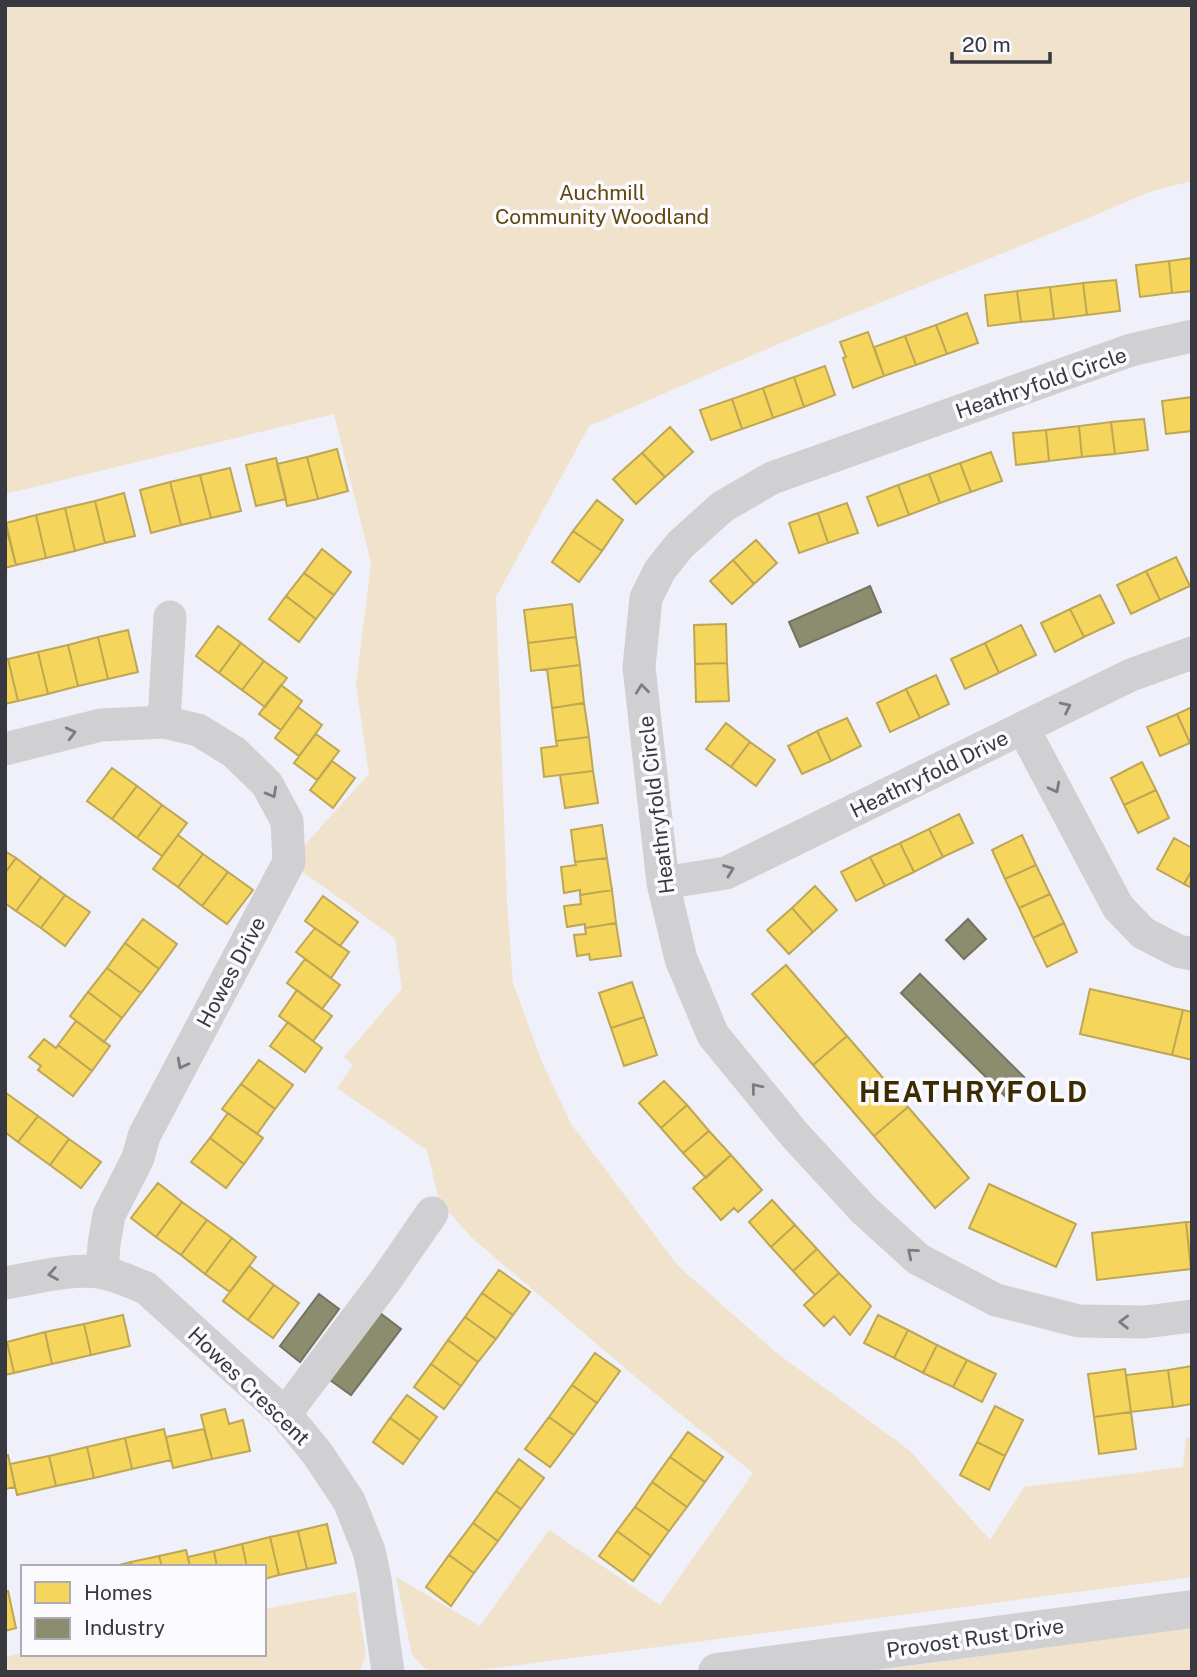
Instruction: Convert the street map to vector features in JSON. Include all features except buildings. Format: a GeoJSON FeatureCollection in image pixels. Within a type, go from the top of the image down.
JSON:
{"type":"FeatureCollection","features":[{"type":"Feature","properties":{"kind":"street","name":"Heathryfold Circle"},"geometry":{"type":"LineString","coordinates":[[1192,336],[1131,351],[772,478],[722,507],[680,545],[660,570],[646,598],[639,667],[663,883],[681,958],[713,1035],[794,1134],[863,1209],[918,1259],[996,1300],[1079,1321],[1145,1322],[1192,1316]]}},
{"type":"Feature","properties":{"kind":"street"},"geometry":{"type":"LineString","coordinates":[[164,722],[170,617]]}},
{"type":"Feature","properties":{"kind":"street","name":"Heathryfold Drive"},"geometry":{"type":"LineString","coordinates":[[663,883],[726,873],[1131,675],[1192,653]]}},
{"type":"Feature","properties":{"kind":"street","name":"Howes Drive"},"geometry":{"type":"LineString","coordinates":[[5,749],[102,725],[164,722],[198,730],[234,752],[267,784],[287,821],[289,862],[144,1136],[138,1158],[109,1215],[102,1272]]}},
{"type":"Feature","properties":{"kind":"street"},"geometry":{"type":"LineString","coordinates":[[1023,728],[1118,907],[1143,933],[1178,951],[1192,954]]}},
{"type":"Feature","properties":{"kind":"street"},"geometry":{"type":"LineString","coordinates":[[285,1414],[385,1281],[432,1213]]}},
{"type":"Feature","properties":{"kind":"street","name":"Howes Crescent"},"geometry":{"type":"LineString","coordinates":[[5,1283],[64,1272],[102,1272],[146,1288],[285,1414],[317,1453],[349,1501],[369,1551],[388,1672]]}},
{"type":"Feature","properties":{"kind":"street","name":"Provost Rust Drive"},"geometry":{"type":"LineString","coordinates":[[718,1672],[1192,1609]]}},
{"type":"Feature","properties":{"kind":"green space","name":"Auchmill Community Woodland"},"geometry":{"type":"Polygon","coordinates":[[[5,5],[1192,5],[1192,181],[1152,191],[797,336],[589,426],[496,597],[507,902],[513,983],[542,1062],[571,1124],[678,1266],[778,1354],[909,1450],[990,1540],[1024,1487],[1183,1467],[1186,1438],[1192,1437],[1192,1577],[465,1672],[433,1672],[424,1668],[412,1655],[396,1577],[480,1626],[549,1530],[660,1605],[753,1473],[471,1237],[439,1201],[427,1150],[337,1088],[353,1065],[344,1057],[402,989],[395,938],[289,862],[369,774],[356,685],[371,563],[334,414],[5,494],[5,5]]]}},
{"type":"Feature","properties":{"kind":"green space"},"geometry":{"type":"Polygon","coordinates":[[[356,1592],[366,1656],[359,1672],[5,1672],[5,1657],[21,1653],[21,1656],[266,1656],[266,1609],[356,1592]]]}},
{"type":"Feature","properties":{"kind":"green space"},"geometry":{"type":"Polygon","coordinates":[[[1192,1627],[1192,1672],[866,1672],[1192,1627]]]}},
{"type":"Feature","properties":{"kind":"district","name":"HEATHRYFOLD"},"geometry":{"type":"Point","coordinates":[974,1091]}}]}
